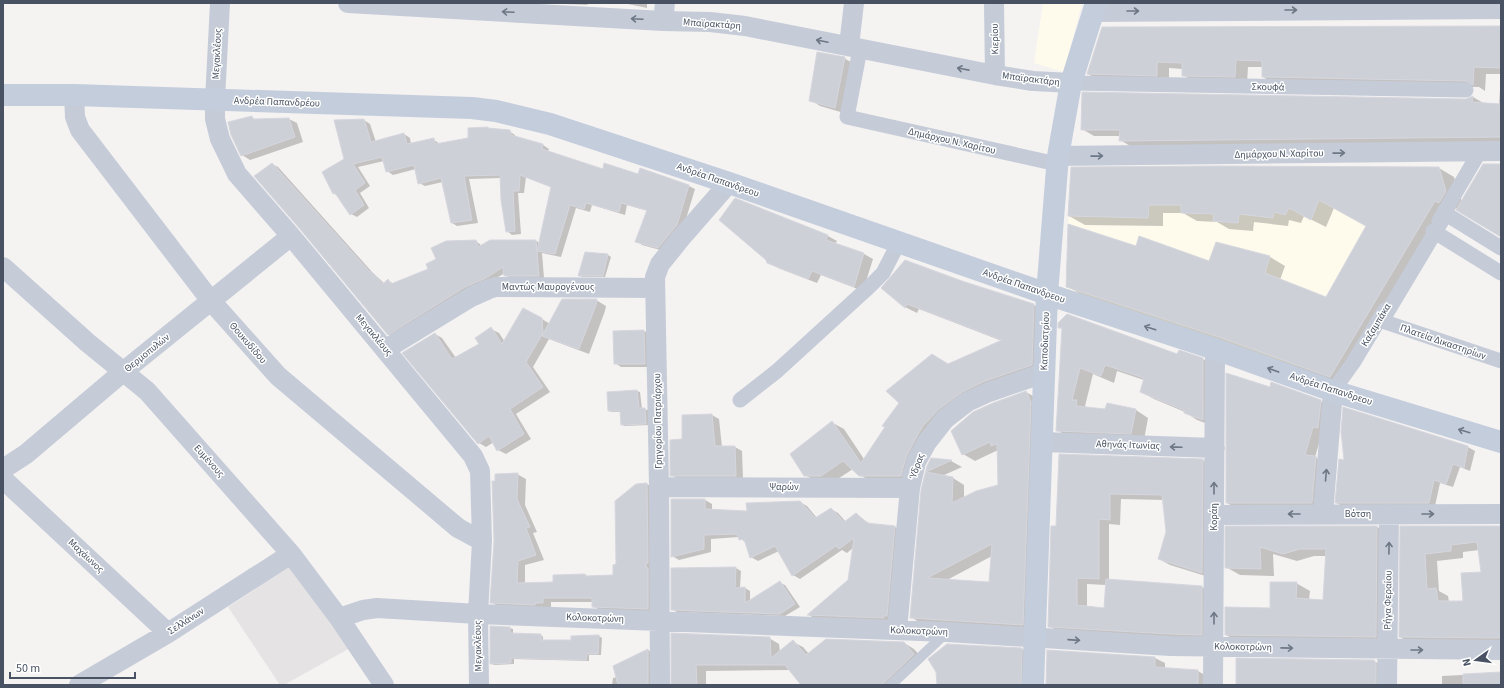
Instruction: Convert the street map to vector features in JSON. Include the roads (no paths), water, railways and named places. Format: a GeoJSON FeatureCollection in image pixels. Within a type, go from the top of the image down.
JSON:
{"type":"FeatureCollection","features":[{"type":"Feature","properties":{"kind":"main road","name":"Καποδιστρίου"},"geometry":{"type":"LineString","coordinates":[[1033,685],[1047,294],[1057,160],[1071,83],[1095,7]]}},
{"type":"Feature","properties":{"kind":"main road","name":"Ανδρέα Παπανδρέου"},"geometry":{"type":"LineString","coordinates":[[3,95],[74,95],[472,108],[496,111],[550,124]]}},
{"type":"Feature","properties":{"kind":"main road","name":"Ανδρέα Παπανδρεου"},"geometry":{"type":"LineString","coordinates":[[550,124],[729,183],[1047,294],[1215,349],[1333,391],[1501,442]]}},
{"type":"Feature","properties":{"kind":"street","name":"Μεγακλέους"},"geometry":{"type":"LineString","coordinates":[[220,3],[215,119],[218,133],[233,167],[241,179],[291,236],[386,350],[473,456],[479,466],[482,541],[478,614],[478,685]]}},
{"type":"Feature","properties":{"kind":"street","name":"Μπαϊρακτάρη"},"geometry":{"type":"LineString","coordinates":[[348,3],[664,12],[710,22],[759,28],[996,75],[1033,81],[1071,83]]}},
{"type":"Feature","properties":{"kind":"street"},"geometry":{"type":"LineString","coordinates":[[854,3],[854,47]]}},
{"type":"Feature","properties":{"kind":"street","name":"Κιερίου"},"geometry":{"type":"LineString","coordinates":[[994,3],[996,75]]}},
{"type":"Feature","properties":{"kind":"street"},"geometry":{"type":"LineString","coordinates":[[1095,7],[1501,9]]}},
{"type":"Feature","properties":{"kind":"street","name":"Δημάρχου Ν. Χαρίτου"},"geometry":{"type":"LineString","coordinates":[[854,47],[847,117],[1057,160],[1501,151]]}},
{"type":"Feature","properties":{"kind":"street","name":"Σκουφά"},"geometry":{"type":"LineString","coordinates":[[1071,83],[1466,90]]}},
{"type":"Feature","properties":{"kind":"street","name":"Θουκυδίδου"},"geometry":{"type":"LineString","coordinates":[[74,95],[75,117],[80,130],[211,301],[278,376],[458,528],[482,541]]}},
{"type":"Feature","properties":{"kind":"street","name":"Καζαμπάκα"},"geometry":{"type":"LineString","coordinates":[[1333,391],[1353,363],[1434,231],[1480,151]]}},
{"type":"Feature","properties":{"kind":"street","name":"Γρηγορίου Πατριάρχου"},"geometry":{"type":"LineString","coordinates":[[660,685],[659,487],[655,277],[660,264],[729,183]]}},
{"type":"Feature","properties":{"kind":"street","name":"Πλατεία Δικαστηρίων"},"geometry":{"type":"LineString","coordinates":[[1501,248],[1446,214],[1434,231],[1382,321],[1501,361]]}},
{"type":"Feature","properties":{"kind":"street"},"geometry":{"type":"LineString","coordinates":[[1434,231],[1501,273]]}},
{"type":"Feature","properties":{"kind":"street","name":"Θερμοπυλών"},"geometry":{"type":"LineString","coordinates":[[3,469],[26,454],[124,371],[291,236]]}},
{"type":"Feature","properties":{"kind":"street"},"geometry":{"type":"LineString","coordinates":[[740,400],[777,371],[874,282],[883,273],[900,242]]}},
{"type":"Feature","properties":{"kind":"street","name":"Ευμένους"},"geometry":{"type":"LineString","coordinates":[[3,267],[88,343],[147,391],[291,554],[339,618],[384,685]]}},
{"type":"Feature","properties":{"kind":"street","name":"Μαντώς Μαυρογένους"},"geometry":{"type":"LineString","coordinates":[[386,350],[471,297],[496,287],[655,288]]}},
{"type":"Feature","properties":{"kind":"street","name":"Κοράη"},"geometry":{"type":"LineString","coordinates":[[1213,685],[1215,349]]}},
{"type":"Feature","properties":{"kind":"street","name":"Ύδρας"},"geometry":{"type":"LineString","coordinates":[[897,630],[910,488],[916,462],[927,442],[941,424],[958,408],[976,398],[1044,373]]}},
{"type":"Feature","properties":{"kind":"street"},"geometry":{"type":"LineString","coordinates":[[1323,514],[1333,391]]}},
{"type":"Feature","properties":{"kind":"street","name":"Αθηνάς Ιτωνίας"},"geometry":{"type":"LineString","coordinates":[[1042,442],[1215,448]]}},
{"type":"Feature","properties":{"kind":"street","name":"Μαχάωνος"},"geometry":{"type":"LineString","coordinates":[[3,479],[168,633]]}},
{"type":"Feature","properties":{"kind":"street","name":"Ψαρών"},"geometry":{"type":"LineString","coordinates":[[659,487],[910,488]]}},
{"type":"Feature","properties":{"kind":"street","name":"Ρήγα Φεραίου"},"geometry":{"type":"LineString","coordinates":[[1388,685],[1389,514]]}},
{"type":"Feature","properties":{"kind":"street","name":"Βότση"},"geometry":{"type":"LineString","coordinates":[[1214,515],[1501,514]]}},
{"type":"Feature","properties":{"kind":"street","name":"Σελλάνων"},"geometry":{"type":"LineString","coordinates":[[79,685],[168,633],[291,554]]}},
{"type":"Feature","properties":{"kind":"street","name":"Κολοκοτρώνη"},"geometry":{"type":"LineString","coordinates":[[339,618],[363,610],[377,608],[478,614],[946,632],[1214,647],[1501,650]]}},
{"type":"Feature","properties":{"kind":"lane"},"geometry":{"type":"LineString","coordinates":[[891,685],[946,632]]}}]}
